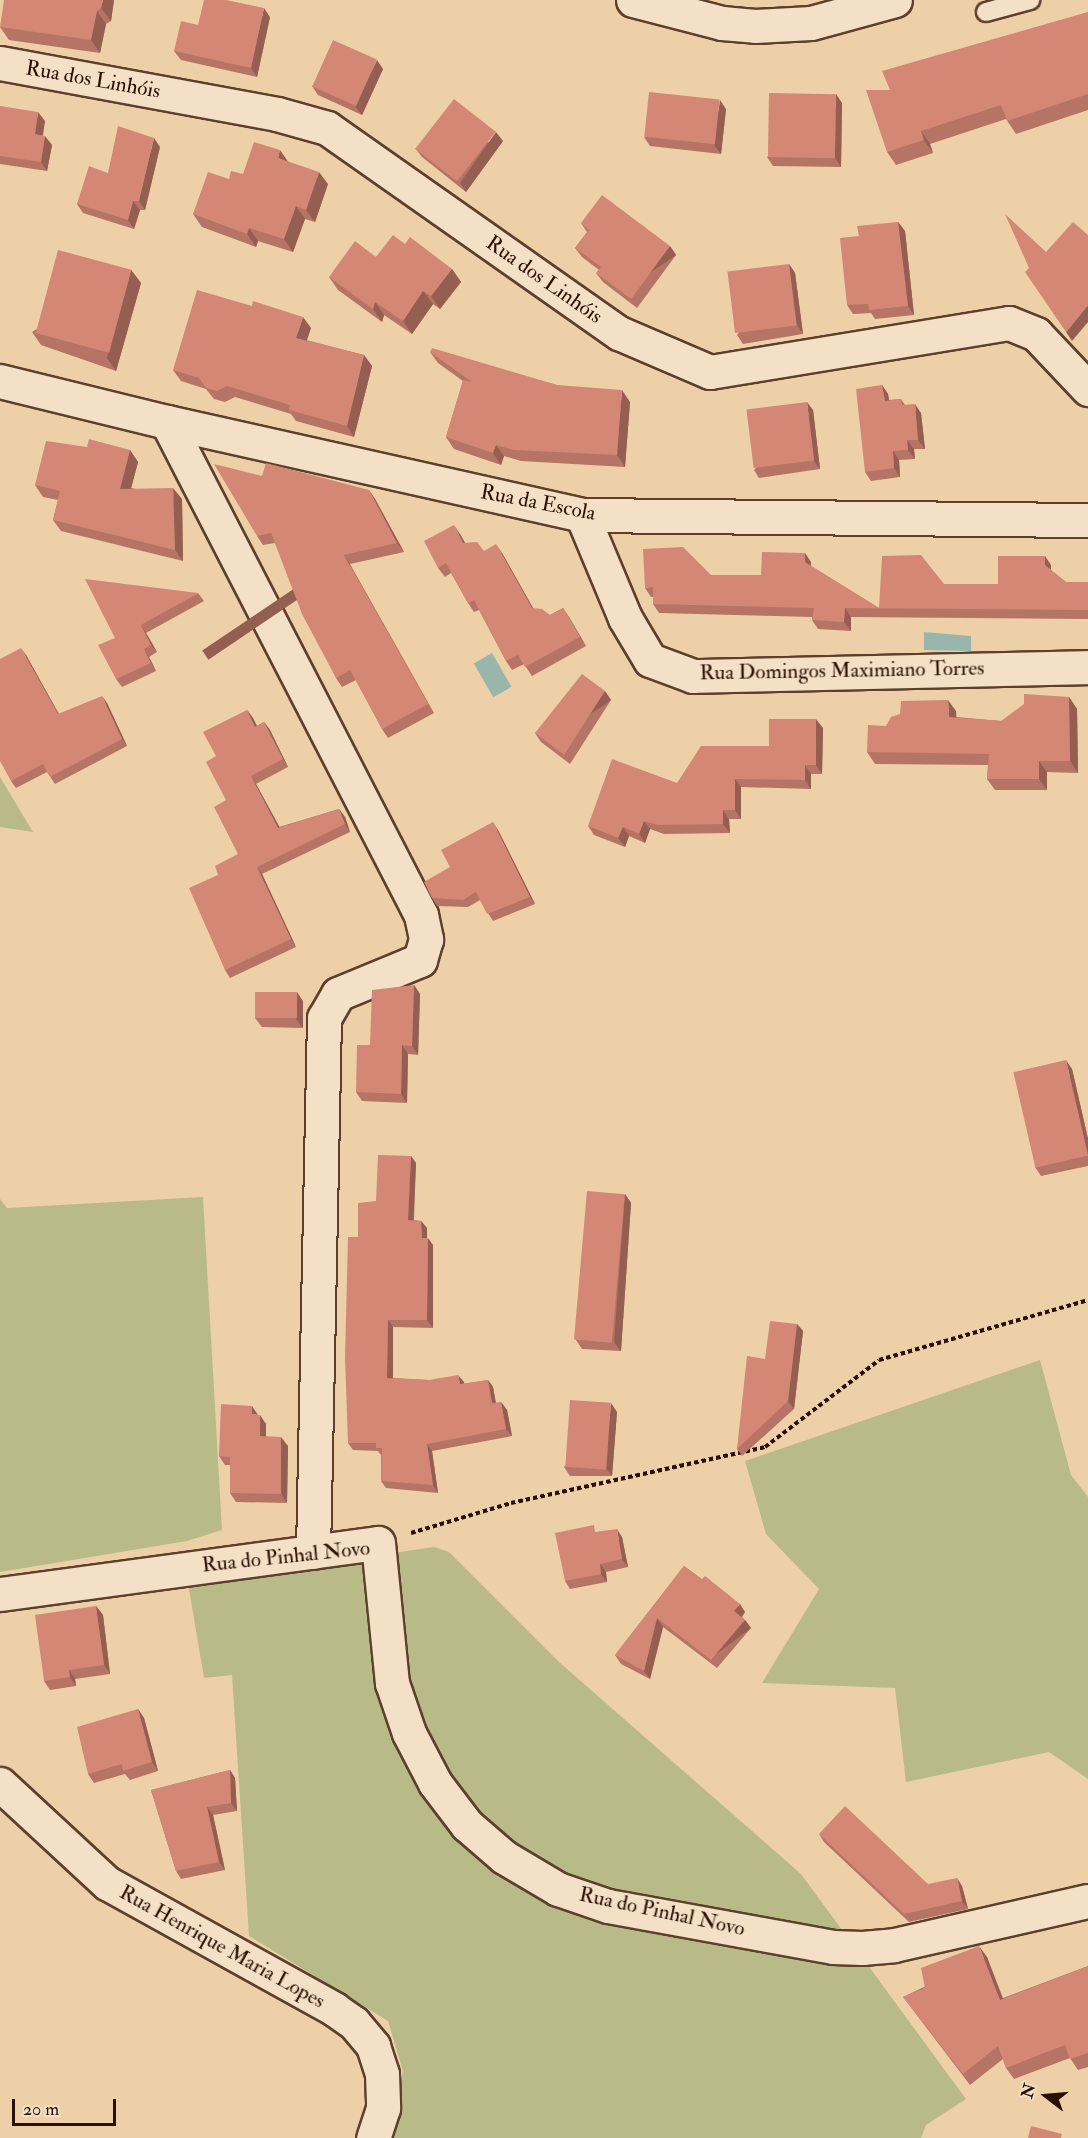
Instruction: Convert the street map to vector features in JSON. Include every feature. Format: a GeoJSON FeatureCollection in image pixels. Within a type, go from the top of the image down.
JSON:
{"type":"FeatureCollection","features":[{"type":"Feature","properties":{"kind":"street"},"geometry":{"type":"LineString","coordinates":[[633,0],[722,23],[754,26],[811,23],[895,0]]}},
{"type":"Feature","properties":{"kind":"street","name":"Rua dos Linhóis"},"geometry":{"type":"LineString","coordinates":[[0,63],[276,114],[327,129],[619,333],[710,372],[1009,323],[1036,334],[1088,389]]}},
{"type":"Feature","properties":{"kind":"street","name":"Rua da Escola"},"geometry":{"type":"LineString","coordinates":[[0,381],[166,422],[582,515],[1088,519]]}},
{"type":"Feature","properties":{"kind":"street"},"geometry":{"type":"LineString","coordinates":[[166,422],[421,915],[426,939],[420,960],[338,994],[324,1018],[313,1552]]}},
{"type":"Feature","properties":{"kind":"street","name":"Rua Domingos Maximiano Torres"},"geometry":{"type":"LineString","coordinates":[[582,515],[625,618],[650,660],[693,676],[1088,667]]}},
{"type":"Feature","properties":{"kind":"street","name":"Rua do Pinhal Novo"},"geometry":{"type":"LineString","coordinates":[[0,1594],[378,1543],[392,1683],[409,1733],[435,1783],[482,1838],[504,1857],[558,1889],[608,1906],[833,1947],[862,1948],[894,1945],[1088,1901]]}},
{"type":"Feature","properties":{"kind":"street","name":"Rua Henrique Maria Lopes"},"geometry":{"type":"LineString","coordinates":[[0,1784],[107,1883],[334,2009],[354,2023],[373,2046],[382,2074],[383,2108],[373,2138]]}},
{"type":"Feature","properties":{"kind":"lane"},"geometry":{"type":"LineString","coordinates":[[986,12],[1030,0]]}},
{"type":"Feature","properties":{"kind":"path"},"geometry":{"type":"LineString","coordinates":[[378,1543],[511,1503],[765,1447],[879,1360],[1088,1300]]}},
{"type":"Feature","properties":{"kind":"green space"},"geometry":{"type":"Polygon","coordinates":[[[0,777],[33,832],[0,827],[0,777]]]}},
{"type":"Feature","properties":{"kind":"green space"},"geometry":{"type":"Polygon","coordinates":[[[203,1197],[222,1530],[187,1541],[0,1572],[0,1199],[7,1208],[203,1197]]]}},
{"type":"Feature","properties":{"kind":"green space"},"geometry":{"type":"Polygon","coordinates":[[[1040,1360],[1071,1475],[1088,1497],[1088,1779],[1049,1752],[906,1782],[895,1688],[762,1683],[819,1589],[766,1534],[745,1461],[1040,1360]]]}},
{"type":"Feature","properties":{"kind":"green space"},"geometry":{"type":"Polygon","coordinates":[[[434,1547],[449,1552],[559,1662],[801,1874],[966,2099],[926,2125],[921,2138],[389,2138],[403,2071],[388,2021],[249,1936],[232,1675],[204,1678],[188,1583],[434,1547]]]}},
{"type":"Feature","properties":{"kind":"water"},"geometry":{"type":"Polygon","coordinates":[[[924,632],[971,636],[971,651],[924,650],[924,632]]]}},
{"type":"Feature","properties":{"kind":"water"},"geometry":{"type":"Polygon","coordinates":[[[492,653],[511,687],[493,697],[474,664],[492,653]]]}},
{"type":"Feature","properties":{"kind":"building"},"geometry":{"type":"Polygon","coordinates":[[[4,0],[103,0],[101,8],[97,11],[91,40],[0,27],[4,0]]]}},
{"type":"Feature","properties":{"kind":"building"},"geometry":{"type":"Polygon","coordinates":[[[204,0],[226,0],[264,8],[251,68],[174,51],[181,21],[198,25],[204,0]]]}},
{"type":"Feature","properties":{"kind":"building"},"geometry":{"type":"Polygon","coordinates":[[[1088,12],[1088,94],[1007,121],[1001,105],[921,131],[924,140],[887,152],[866,90],[890,90],[882,71],[1088,12]]]}},
{"type":"Feature","properties":{"kind":"building"},"geometry":{"type":"Polygon","coordinates":[[[333,40],[377,60],[356,106],[312,87],[333,40]]]}},
{"type":"Feature","properties":{"kind":"building"},"geometry":{"type":"Polygon","coordinates":[[[649,92],[720,99],[715,144],[644,137],[649,92]]]}},
{"type":"Feature","properties":{"kind":"building"},"geometry":{"type":"Polygon","coordinates":[[[769,93],[836,94],[835,158],[768,157],[769,93]]]}},
{"type":"Feature","properties":{"kind":"building"},"geometry":{"type":"Polygon","coordinates":[[[454,99],[496,132],[457,181],[415,149],[454,99]]]}},
{"type":"Feature","properties":{"kind":"building"},"geometry":{"type":"Polygon","coordinates":[[[0,106],[38,112],[35,134],[45,136],[41,162],[0,156],[0,106]]]}},
{"type":"Feature","properties":{"kind":"building"},"geometry":{"type":"Polygon","coordinates":[[[118,126],[154,138],[139,201],[133,201],[128,220],[77,204],[89,166],[108,173],[118,126]]]}},
{"type":"Feature","properties":{"kind":"building"},"geometry":{"type":"Polygon","coordinates":[[[254,142],[280,150],[278,158],[319,172],[306,210],[296,206],[284,239],[249,228],[247,234],[193,214],[208,172],[229,179],[231,171],[243,174],[254,142]]]}},
{"type":"Feature","properties":{"kind":"building"},"geometry":{"type":"Polygon","coordinates":[[[602,195],[670,246],[631,299],[596,273],[601,267],[575,248],[589,230],[581,223],[602,195]]]}},
{"type":"Feature","properties":{"kind":"building"},"geometry":{"type":"Polygon","coordinates":[[[1005,214],[1046,252],[1073,222],[1088,235],[1088,305],[1066,332],[1025,272],[1029,268],[1005,214]]]}},
{"type":"Feature","properties":{"kind":"building"},"geometry":{"type":"Polygon","coordinates":[[[898,222],[908,306],[869,310],[868,304],[847,305],[840,238],[859,236],[857,226],[898,222]]]}},
{"type":"Feature","properties":{"kind":"building"},"geometry":{"type":"Polygon","coordinates":[[[393,235],[405,244],[410,237],[452,269],[431,296],[423,291],[403,321],[375,302],[373,309],[329,277],[355,241],[376,257],[393,235]]]}},
{"type":"Feature","properties":{"kind":"building"},"geometry":{"type":"Polygon","coordinates":[[[58,250],[131,270],[109,353],[36,333],[58,250]]]}},
{"type":"Feature","properties":{"kind":"building"},"geometry":{"type":"Polygon","coordinates":[[[789,264],[797,326],[735,333],[727,272],[789,264]]]}},
{"type":"Feature","properties":{"kind":"building"},"geometry":{"type":"Polygon","coordinates":[[[197,290],[252,306],[253,301],[303,317],[296,338],[364,355],[347,426],[289,410],[290,405],[227,386],[217,391],[206,388],[199,378],[173,370],[197,290]]]}},
{"type":"Feature","properties":{"kind":"building"},"geometry":{"type":"Polygon","coordinates":[[[432,348],[557,385],[622,390],[617,455],[513,450],[496,445],[493,453],[446,437],[463,380],[472,382],[430,352],[432,348]]]}},
{"type":"Feature","properties":{"kind":"building"},"geometry":{"type":"Polygon","coordinates":[[[882,385],[885,401],[901,399],[902,405],[915,404],[918,440],[907,440],[908,450],[893,451],[894,468],[865,472],[856,389],[882,385]]]}},
{"type":"Feature","properties":{"kind":"building"},"geometry":{"type":"Polygon","coordinates":[[[807,402],[814,461],[754,468],[746,409],[807,402]]]}},
{"type":"Feature","properties":{"kind":"building"},"geometry":{"type":"Polygon","coordinates":[[[89,439],[130,450],[120,489],[173,488],[175,550],[53,520],[60,491],[35,485],[46,441],[87,447],[89,439]]]}},
{"type":"Feature","properties":{"kind":"building"},"geometry":{"type":"Polygon","coordinates":[[[266,463],[369,490],[397,543],[344,555],[428,704],[382,729],[350,670],[336,678],[302,614],[271,533],[257,536],[214,464],[262,476],[266,463]]]}},
{"type":"Feature","properties":{"kind":"building"},"geometry":{"type":"Polygon","coordinates":[[[454,525],[463,543],[477,542],[484,551],[496,544],[532,608],[542,609],[550,615],[563,608],[580,637],[525,667],[518,655],[506,661],[474,600],[468,603],[446,563],[438,568],[424,541],[454,525]]]}},
{"type":"Feature","properties":{"kind":"building"},"geometry":{"type":"Polygon","coordinates":[[[683,547],[711,575],[761,575],[762,552],[805,553],[805,562],[879,608],[882,556],[921,555],[944,584],[998,584],[998,556],[1045,556],[1045,565],[1066,582],[1088,582],[1088,610],[845,608],[844,622],[812,620],[814,608],[653,604],[653,587],[645,588],[643,549],[683,547]]]}},
{"type":"Feature","properties":{"kind":"building"},"geometry":{"type":"Polygon","coordinates":[[[85,579],[198,593],[141,625],[151,645],[144,649],[151,663],[116,679],[98,645],[115,638],[85,579]]]}},
{"type":"Feature","properties":{"kind":"building"},"geometry":{"type":"Polygon","coordinates":[[[21,648],[58,714],[102,696],[122,739],[50,777],[43,764],[11,781],[0,761],[0,659],[21,648]]]}},
{"type":"Feature","properties":{"kind":"building"},"geometry":{"type":"Polygon","coordinates":[[[582,674],[605,691],[564,755],[535,733],[582,674]]]}},
{"type":"Feature","properties":{"kind":"building"},"geometry":{"type":"Polygon","coordinates":[[[1024,694],[1069,697],[1070,761],[1039,761],[1039,779],[987,779],[989,754],[867,752],[868,725],[886,726],[891,717],[900,714],[901,701],[948,700],[949,717],[1001,721],[1024,704],[1024,694]]]}},
{"type":"Feature","properties":{"kind":"building"},"geometry":{"type":"Polygon","coordinates":[[[247,710],[255,727],[264,722],[283,759],[251,776],[278,828],[339,809],[345,824],[257,867],[291,939],[225,970],[189,888],[218,875],[215,866],[238,854],[214,807],[226,800],[206,762],[216,756],[203,732],[247,710]]]}},
{"type":"Feature","properties":{"kind":"building"},"geometry":{"type":"Polygon","coordinates":[[[769,719],[816,719],[816,765],[805,765],[805,780],[735,779],[735,810],[723,810],[723,824],[658,825],[644,821],[639,834],[623,827],[618,838],[588,826],[612,759],[677,783],[701,746],[769,746],[769,719]]]}},
{"type":"Feature","properties":{"kind":"building"},"geometry":{"type":"Polygon","coordinates":[[[493,822],[530,897],[487,914],[476,892],[463,900],[432,898],[424,882],[450,867],[441,850],[493,822]]]}},
{"type":"Feature","properties":{"kind":"building"},"geometry":{"type":"Polygon","coordinates":[[[414,985],[412,1046],[402,1045],[401,1094],[356,1092],[357,1045],[370,1045],[372,990],[414,985]]]}},
{"type":"Feature","properties":{"kind":"building"},"geometry":{"type":"Polygon","coordinates":[[[255,992],[297,992],[297,1018],[255,1018],[255,992]]]}},
{"type":"Feature","properties":{"kind":"building"},"geometry":{"type":"Polygon","coordinates":[[[1066,1060],[1088,1155],[1035,1168],[1013,1072],[1066,1060]]]}},
{"type":"Feature","properties":{"kind":"building"},"geometry":{"type":"Polygon","coordinates":[[[378,1155],[411,1156],[408,1220],[421,1221],[422,1238],[428,1238],[427,1320],[388,1320],[387,1378],[429,1380],[458,1375],[460,1384],[488,1380],[492,1403],[501,1402],[506,1429],[427,1444],[433,1485],[381,1481],[382,1448],[376,1448],[376,1443],[348,1443],[345,1358],[348,1237],[358,1237],[358,1203],[376,1201],[378,1155]]]}},
{"type":"Feature","properties":{"kind":"building"},"geometry":{"type":"Polygon","coordinates":[[[587,1191],[625,1194],[612,1343],[574,1339],[587,1191]]]}},
{"type":"Feature","properties":{"kind":"building"},"geometry":{"type":"Polygon","coordinates":[[[770,1321],[797,1324],[788,1401],[737,1449],[747,1356],[765,1359],[770,1321]]]}},
{"type":"Feature","properties":{"kind":"building"},"geometry":{"type":"Polygon","coordinates":[[[570,1400],[611,1403],[606,1470],[565,1467],[570,1400]]]}},
{"type":"Feature","properties":{"kind":"building"},"geometry":{"type":"Polygon","coordinates":[[[221,1404],[252,1406],[252,1414],[260,1415],[260,1436],[281,1437],[281,1494],[230,1493],[230,1457],[219,1456],[221,1404]]]}},
{"type":"Feature","properties":{"kind":"building"},"geometry":{"type":"Polygon","coordinates":[[[594,1525],[595,1532],[617,1529],[622,1559],[600,1564],[601,1574],[565,1581],[555,1533],[594,1525]]]}},
{"type":"Feature","properties":{"kind":"building"},"geometry":{"type":"Polygon","coordinates":[[[684,1566],[702,1579],[705,1576],[740,1604],[734,1611],[745,1620],[711,1660],[657,1618],[644,1671],[615,1655],[684,1566]]]}},
{"type":"Feature","properties":{"kind":"building"},"geometry":{"type":"Polygon","coordinates":[[[96,1606],[104,1665],[69,1670],[70,1677],[44,1681],[35,1615],[96,1606]]]}},
{"type":"Feature","properties":{"kind":"building"},"geometry":{"type":"Polygon","coordinates":[[[138,1709],[152,1762],[123,1771],[122,1764],[88,1774],[77,1727],[138,1709]]]}},
{"type":"Feature","properties":{"kind":"building"},"geometry":{"type":"Polygon","coordinates":[[[230,1770],[231,1803],[207,1807],[219,1862],[176,1871],[151,1790],[230,1770]]]}},
{"type":"Feature","properties":{"kind":"building"},"geometry":{"type":"Polygon","coordinates":[[[845,1806],[928,1884],[957,1878],[962,1901],[904,1914],[819,1834],[845,1806]]]}},
{"type":"Feature","properties":{"kind":"building"},"geometry":{"type":"Polygon","coordinates":[[[979,1946],[1000,2000],[1088,1966],[1088,2053],[1070,2059],[1065,2045],[1006,2068],[998,2046],[963,2074],[903,1997],[925,1988],[921,1968],[979,1946]]]}},
{"type":"Feature","properties":{"kind":"building"},"geometry":{"type":"Polygon","coordinates":[[[1031,2126],[1062,2134],[1061,2138],[1028,2138],[1031,2126]]]}}]}
